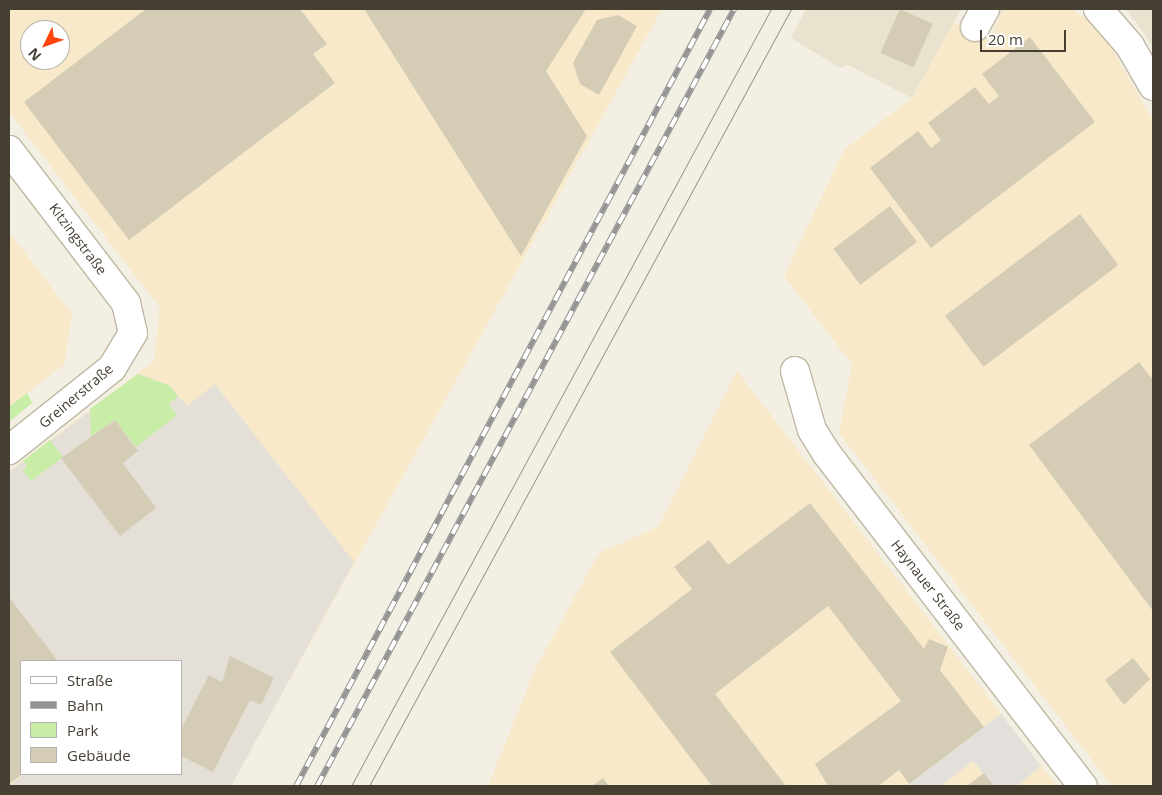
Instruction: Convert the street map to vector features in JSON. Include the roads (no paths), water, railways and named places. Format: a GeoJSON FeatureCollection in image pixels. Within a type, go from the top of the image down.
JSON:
{"type":"FeatureCollection","features":[{"type":"Feature","properties":{"kind":"street"},"geometry":{"type":"LineString","coordinates":[[1098,9],[1130,46],[1153,86]]}},
{"type":"Feature","properties":{"kind":"street","name":"Kitzingstraße"},"geometry":{"type":"LineString","coordinates":[[9,150],[126,303],[133,333]]}},
{"type":"Feature","properties":{"kind":"street","name":"Greinerstraße"},"geometry":{"type":"LineString","coordinates":[[9,450],[112,368],[133,333]]}},
{"type":"Feature","properties":{"kind":"street","name":"Haynauer Straße"},"geometry":{"type":"LineString","coordinates":[[795,371],[812,430],[827,454],[1083,786]]}},
{"type":"Feature","properties":{"kind":"tram line"},"geometry":{"type":"LineString","coordinates":[[351,786],[771,9]]}},
{"type":"Feature","properties":{"kind":"tram line"},"geometry":{"type":"LineString","coordinates":[[369,786],[791,9]]}},
{"type":"Feature","properties":{"kind":"railway"},"geometry":{"type":"LineString","coordinates":[[296,786],[710,9]]}},
{"type":"Feature","properties":{"kind":"railway"},"geometry":{"type":"LineString","coordinates":[[317,786],[734,9]]}}]}
